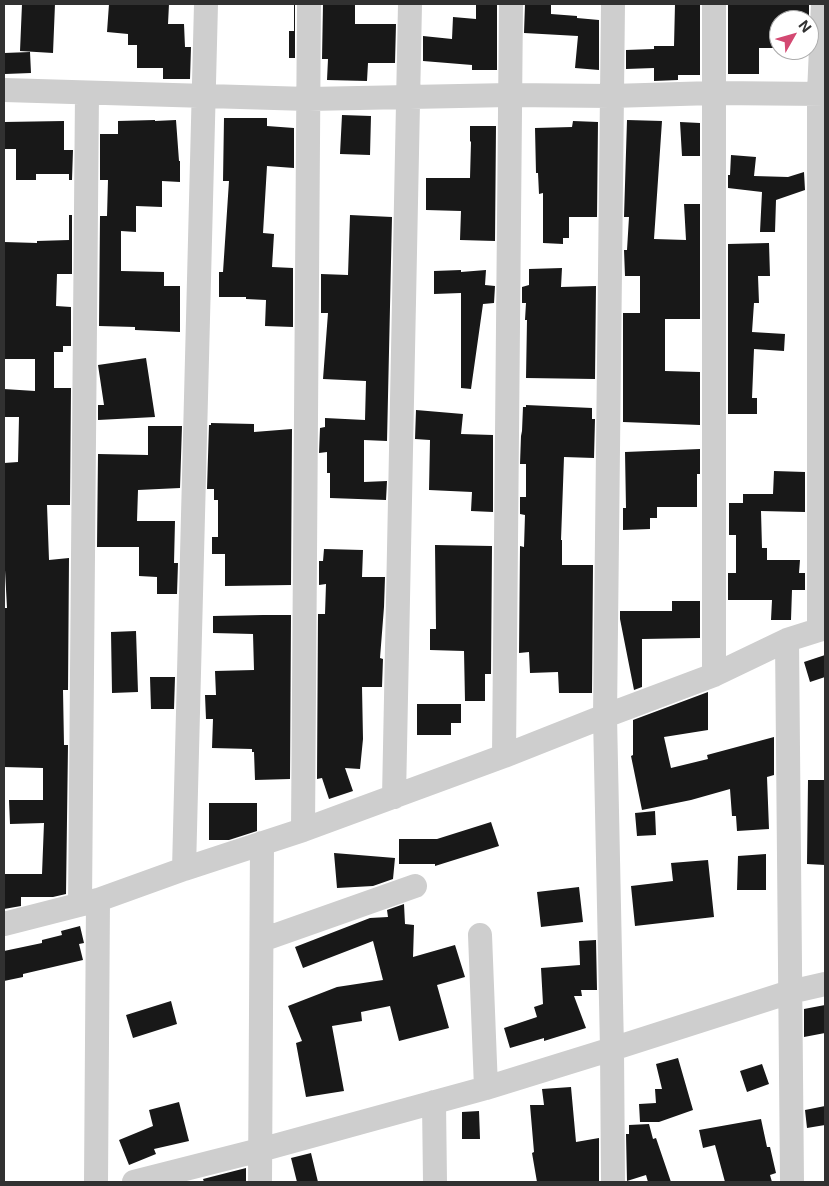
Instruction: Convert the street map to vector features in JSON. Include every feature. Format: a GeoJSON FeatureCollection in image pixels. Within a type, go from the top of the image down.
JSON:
{"type":"FeatureCollection","features":[{"type":"Feature","properties":{"kind":"street"},"geometry":{"type":"LineString","coordinates":[[184,869],[206,4]]}},
{"type":"Feature","properties":{"kind":"street"},"geometry":{"type":"LineString","coordinates":[[303,830],[309,4]]}},
{"type":"Feature","properties":{"kind":"street"},"geometry":{"type":"LineString","coordinates":[[394,796],[410,4]]}},
{"type":"Feature","properties":{"kind":"street"},"geometry":{"type":"LineString","coordinates":[[504,756],[511,4]]}},
{"type":"Feature","properties":{"kind":"street"},"geometry":{"type":"LineString","coordinates":[[613,4],[605,716],[613,1182]]}},
{"type":"Feature","properties":{"kind":"street"},"geometry":{"type":"LineString","coordinates":[[714,4],[714,675]]}},
{"type":"Feature","properties":{"kind":"street"},"geometry":{"type":"LineString","coordinates":[[4,924],[89,902],[303,830],[504,756],[714,675],[787,640],[822,629],[823,4]]}},
{"type":"Feature","properties":{"kind":"street"},"geometry":{"type":"LineString","coordinates":[[4,90],[308,99],[714,93],[822,94]]}},
{"type":"Feature","properties":{"kind":"street"},"geometry":{"type":"LineString","coordinates":[[87,93],[89,902],[96,1182]]}},
{"type":"Feature","properties":{"kind":"street"},"geometry":{"type":"LineString","coordinates":[[787,640],[792,1182]]}},
{"type":"Feature","properties":{"kind":"street"},"geometry":{"type":"LineString","coordinates":[[260,1182],[262,843]]}},
{"type":"Feature","properties":{"kind":"street"},"geometry":{"type":"LineString","coordinates":[[262,940],[415,886]]}},
{"type":"Feature","properties":{"kind":"street"},"geometry":{"type":"LineString","coordinates":[[480,935],[486,1088]]}},
{"type":"Feature","properties":{"kind":"street"},"geometry":{"type":"LineString","coordinates":[[134,1182],[260,1150],[486,1088],[790,992],[825,984]]}},
{"type":"Feature","properties":{"kind":"street"},"geometry":{"type":"LineString","coordinates":[[434,1102],[435,1182]]}},
{"type":"Feature","properties":{"kind":"building"},"geometry":{"type":"Polygon","coordinates":[[[22,4],[55,4],[53,53],[20,51],[22,4]]]}},
{"type":"Feature","properties":{"kind":"building"},"geometry":{"type":"Polygon","coordinates":[[[109,4],[169,4],[168,24],[184,24],[185,47],[191,47],[190,79],[163,79],[163,68],[137,68],[137,45],[128,45],[128,34],[107,32],[109,4]]]}},
{"type":"Feature","properties":{"kind":"building"},"geometry":{"type":"Polygon","coordinates":[[[294,4],[295,58],[289,58],[289,31],[294,31],[294,4]]]}},
{"type":"Feature","properties":{"kind":"building"},"geometry":{"type":"Polygon","coordinates":[[[323,4],[355,4],[355,24],[396,24],[395,63],[368,63],[367,81],[327,80],[328,59],[322,59],[323,4]]]}},
{"type":"Feature","properties":{"kind":"building"},"geometry":{"type":"Polygon","coordinates":[[[476,4],[497,4],[497,70],[472,70],[472,65],[423,61],[423,36],[452,39],[453,17],[476,19],[476,4]]]}},
{"type":"Feature","properties":{"kind":"building"},"geometry":{"type":"Polygon","coordinates":[[[525,4],[551,4],[551,14],[599,20],[599,70],[575,68],[578,36],[524,33],[525,4]]]}},
{"type":"Feature","properties":{"kind":"building"},"geometry":{"type":"Polygon","coordinates":[[[675,4],[700,4],[700,75],[678,75],[678,80],[654,81],[654,68],[626,69],[626,50],[654,49],[654,46],[674,46],[675,4]]]}},
{"type":"Feature","properties":{"kind":"building"},"geometry":{"type":"Polygon","coordinates":[[[728,4],[809,4],[809,10],[769,10],[769,48],[759,48],[759,74],[728,74],[728,4]]]}},
{"type":"Feature","properties":{"kind":"building"},"geometry":{"type":"Polygon","coordinates":[[[30,52],[31,73],[5,74],[4,53],[30,52]]]}},
{"type":"Feature","properties":{"kind":"building"},"geometry":{"type":"Polygon","coordinates":[[[342,115],[371,116],[370,155],[340,154],[342,115]]]}},
{"type":"Feature","properties":{"kind":"building"},"geometry":{"type":"Polygon","coordinates":[[[224,118],[267,118],[267,126],[294,128],[294,168],[267,166],[263,233],[274,234],[272,267],[293,268],[293,327],[265,326],[266,300],[246,299],[246,297],[219,297],[219,272],[223,272],[229,181],[223,181],[224,118]]]}},
{"type":"Feature","properties":{"kind":"building"},"geometry":{"type":"Polygon","coordinates":[[[176,120],[180,182],[162,181],[162,207],[136,206],[136,232],[121,231],[121,271],[164,272],[164,286],[180,286],[180,332],[135,330],[135,327],[99,326],[100,216],[107,216],[108,180],[100,180],[100,134],[118,134],[118,121],[176,120]]]}},
{"type":"Feature","properties":{"kind":"building"},"geometry":{"type":"Polygon","coordinates":[[[627,120],[662,121],[654,239],[686,240],[684,204],[700,204],[700,319],[665,319],[665,371],[700,372],[700,425],[623,422],[623,313],[640,313],[640,276],[625,276],[624,250],[627,250],[629,217],[624,217],[627,120]]]}},
{"type":"Feature","properties":{"kind":"building"},"geometry":{"type":"Polygon","coordinates":[[[64,121],[64,150],[73,150],[72,180],[69,180],[69,174],[36,174],[36,180],[16,180],[16,149],[4,149],[4,122],[64,121]]]}},
{"type":"Feature","properties":{"kind":"building"},"geometry":{"type":"Polygon","coordinates":[[[573,121],[598,122],[597,217],[569,217],[569,238],[563,238],[563,244],[543,243],[543,193],[539,194],[538,173],[536,173],[535,128],[572,127],[573,121]]]}},
{"type":"Feature","properties":{"kind":"building"},"geometry":{"type":"Polygon","coordinates":[[[680,122],[700,123],[700,156],[682,156],[680,122]]]}},
{"type":"Feature","properties":{"kind":"building"},"geometry":{"type":"Polygon","coordinates":[[[470,126],[496,126],[495,241],[460,240],[461,211],[426,210],[426,178],[470,178],[470,126]]]}},
{"type":"Feature","properties":{"kind":"building"},"geometry":{"type":"Polygon","coordinates":[[[731,155],[756,157],[754,176],[788,177],[804,172],[805,190],[776,200],[775,232],[760,232],[762,192],[728,188],[731,155]]]}},
{"type":"Feature","properties":{"kind":"building"},"geometry":{"type":"Polygon","coordinates":[[[69,215],[72,215],[72,274],[57,274],[56,306],[71,307],[71,346],[63,346],[63,352],[54,352],[54,388],[71,388],[70,505],[47,505],[49,560],[69,558],[68,690],[63,690],[64,745],[68,745],[66,894],[53,897],[21,897],[21,906],[4,909],[4,874],[42,874],[44,823],[10,824],[9,800],[43,800],[43,768],[4,767],[4,608],[7,608],[4,551],[4,463],[18,462],[19,417],[4,417],[4,389],[35,391],[35,359],[4,359],[4,242],[37,243],[37,241],[69,240],[69,215]]]}},
{"type":"Feature","properties":{"kind":"building"},"geometry":{"type":"Polygon","coordinates":[[[350,215],[392,217],[387,441],[364,440],[364,482],[387,481],[386,500],[330,498],[330,473],[327,473],[327,452],[319,453],[320,428],[325,427],[325,418],[365,420],[366,381],[323,379],[328,313],[321,313],[321,274],[348,275],[350,215]]]}},
{"type":"Feature","properties":{"kind":"building"},"geometry":{"type":"Polygon","coordinates":[[[769,243],[770,276],[758,276],[759,303],[754,303],[752,332],[785,334],[784,351],[754,349],[752,398],[757,398],[757,414],[728,414],[728,244],[769,243]]]}},
{"type":"Feature","properties":{"kind":"building"},"geometry":{"type":"Polygon","coordinates":[[[562,268],[561,287],[596,286],[595,379],[526,378],[527,320],[525,320],[526,303],[522,303],[522,287],[529,285],[529,269],[562,268]]]}},
{"type":"Feature","properties":{"kind":"building"},"geometry":{"type":"Polygon","coordinates":[[[461,270],[461,272],[486,270],[485,285],[495,286],[494,303],[483,304],[471,389],[461,388],[461,293],[434,294],[434,271],[461,270]]]}},
{"type":"Feature","properties":{"kind":"building"},"geometry":{"type":"Polygon","coordinates":[[[146,358],[155,417],[98,420],[98,405],[104,405],[98,365],[146,358]]]}},
{"type":"Feature","properties":{"kind":"building"},"geometry":{"type":"Polygon","coordinates":[[[526,405],[592,408],[592,419],[595,419],[594,458],[564,457],[561,540],[562,565],[593,565],[592,693],[559,693],[558,672],[530,673],[529,652],[519,653],[520,546],[524,547],[525,515],[520,514],[520,497],[526,497],[526,464],[520,464],[523,407],[526,407],[526,405]]]}},
{"type":"Feature","properties":{"kind":"building"},"geometry":{"type":"Polygon","coordinates":[[[416,410],[463,414],[461,434],[493,435],[493,512],[471,511],[472,492],[429,490],[430,440],[415,439],[416,410]]]}},
{"type":"Feature","properties":{"kind":"building"},"geometry":{"type":"Polygon","coordinates":[[[211,423],[254,424],[254,432],[292,429],[291,585],[225,586],[225,554],[212,554],[212,537],[218,537],[218,500],[214,500],[214,489],[207,489],[209,425],[211,423]]]}},
{"type":"Feature","properties":{"kind":"building"},"geometry":{"type":"Polygon","coordinates":[[[148,426],[182,426],[180,488],[138,490],[137,521],[175,521],[174,563],[178,563],[177,594],[157,594],[157,577],[139,576],[139,547],[97,547],[98,454],[148,455],[148,426]]]}},
{"type":"Feature","properties":{"kind":"building"},"geometry":{"type":"Polygon","coordinates":[[[700,449],[700,474],[697,474],[697,507],[657,507],[657,518],[650,518],[650,529],[623,530],[623,508],[626,508],[625,452],[700,449]]]}},
{"type":"Feature","properties":{"kind":"building"},"geometry":{"type":"Polygon","coordinates":[[[774,471],[805,472],[805,512],[761,511],[762,548],[767,548],[767,560],[800,560],[799,573],[805,573],[805,590],[792,590],[791,620],[771,620],[772,600],[728,600],[728,573],[736,573],[736,535],[729,535],[729,503],[743,503],[743,494],[773,494],[774,471]]]}},
{"type":"Feature","properties":{"kind":"building"},"geometry":{"type":"Polygon","coordinates":[[[435,545],[492,546],[491,674],[485,674],[485,701],[465,701],[464,651],[430,650],[430,629],[436,629],[435,545]]]}},
{"type":"Feature","properties":{"kind":"building"},"geometry":{"type":"Polygon","coordinates":[[[324,549],[363,550],[362,577],[385,577],[380,658],[383,659],[382,687],[362,687],[363,739],[360,769],[345,768],[353,791],[329,799],[322,778],[317,779],[318,614],[325,614],[326,584],[319,585],[319,561],[323,561],[324,549]]]}},
{"type":"Feature","properties":{"kind":"building"},"geometry":{"type":"Polygon","coordinates":[[[672,601],[700,601],[700,638],[642,639],[642,687],[634,690],[620,611],[672,611],[672,601]]]}},
{"type":"Feature","properties":{"kind":"building"},"geometry":{"type":"Polygon","coordinates":[[[291,615],[290,779],[255,780],[254,752],[252,752],[252,749],[212,748],[213,719],[206,719],[205,695],[216,695],[215,671],[254,670],[253,634],[213,633],[213,616],[291,615]]]}},
{"type":"Feature","properties":{"kind":"building"},"geometry":{"type":"Polygon","coordinates":[[[136,631],[138,692],[112,693],[111,632],[136,631]]]}},
{"type":"Feature","properties":{"kind":"building"},"geometry":{"type":"Polygon","coordinates":[[[825,655],[825,677],[810,682],[804,662],[825,655]]]}},
{"type":"Feature","properties":{"kind":"building"},"geometry":{"type":"Polygon","coordinates":[[[150,677],[175,677],[174,709],[151,709],[150,677]]]}},
{"type":"Feature","properties":{"kind":"building"},"geometry":{"type":"Polygon","coordinates":[[[708,692],[708,730],[664,737],[671,768],[708,759],[707,755],[774,737],[774,775],[767,777],[769,829],[737,831],[736,816],[732,816],[730,789],[691,800],[642,810],[631,756],[633,755],[633,720],[708,692]]]}},
{"type":"Feature","properties":{"kind":"building"},"geometry":{"type":"Polygon","coordinates":[[[417,704],[461,704],[461,723],[451,723],[451,735],[417,735],[417,704]]]}},
{"type":"Feature","properties":{"kind":"building"},"geometry":{"type":"Polygon","coordinates":[[[808,780],[825,780],[825,865],[807,864],[808,780]]]}},
{"type":"Feature","properties":{"kind":"building"},"geometry":{"type":"Polygon","coordinates":[[[209,803],[257,803],[257,831],[229,840],[209,840],[209,803]]]}},
{"type":"Feature","properties":{"kind":"building"},"geometry":{"type":"Polygon","coordinates":[[[655,811],[656,835],[637,836],[635,813],[655,811]]]}},
{"type":"Feature","properties":{"kind":"building"},"geometry":{"type":"Polygon","coordinates":[[[491,822],[499,846],[435,866],[435,864],[399,864],[399,839],[437,839],[491,822]]]}},
{"type":"Feature","properties":{"kind":"building"},"geometry":{"type":"Polygon","coordinates":[[[334,853],[395,858],[393,879],[373,886],[337,888],[334,853]]]}},
{"type":"Feature","properties":{"kind":"building"},"geometry":{"type":"Polygon","coordinates":[[[766,854],[766,890],[737,890],[738,856],[766,854]]]}},
{"type":"Feature","properties":{"kind":"building"},"geometry":{"type":"Polygon","coordinates":[[[708,860],[714,917],[635,926],[631,886],[673,881],[671,863],[708,860]]]}},
{"type":"Feature","properties":{"kind":"building"},"geometry":{"type":"Polygon","coordinates":[[[579,887],[583,922],[541,927],[537,892],[579,887]]]}},
{"type":"Feature","properties":{"kind":"building"},"geometry":{"type":"Polygon","coordinates":[[[404,904],[405,924],[414,925],[413,957],[455,945],[465,977],[437,985],[449,1028],[399,1041],[390,1006],[361,1012],[362,1021],[332,1026],[344,1091],[306,1097],[296,1043],[302,1041],[288,1006],[337,987],[383,980],[373,941],[303,968],[295,947],[370,918],[388,917],[387,910],[404,904]]]}},
{"type":"Feature","properties":{"kind":"building"},"geometry":{"type":"Polygon","coordinates":[[[80,926],[84,943],[79,944],[83,960],[23,974],[23,977],[4,981],[4,951],[42,943],[42,940],[62,935],[61,931],[80,926]]]}},
{"type":"Feature","properties":{"kind":"building"},"geometry":{"type":"Polygon","coordinates":[[[596,940],[597,990],[581,990],[582,996],[574,996],[586,1028],[544,1041],[544,1038],[510,1048],[504,1028],[537,1017],[534,1007],[543,1004],[541,968],[580,965],[579,941],[596,940]]]}},
{"type":"Feature","properties":{"kind":"building"},"geometry":{"type":"Polygon","coordinates":[[[171,1001],[177,1024],[133,1038],[126,1015],[171,1001]]]}},
{"type":"Feature","properties":{"kind":"building"},"geometry":{"type":"Polygon","coordinates":[[[825,1005],[825,1033],[804,1037],[804,1009],[825,1005]]]}},
{"type":"Feature","properties":{"kind":"building"},"geometry":{"type":"Polygon","coordinates":[[[678,1058],[693,1110],[659,1122],[640,1122],[639,1104],[656,1103],[655,1089],[662,1089],[656,1064],[678,1058]]]}},
{"type":"Feature","properties":{"kind":"building"},"geometry":{"type":"Polygon","coordinates":[[[762,1064],[769,1084],[747,1092],[740,1071],[762,1064]]]}},
{"type":"Feature","properties":{"kind":"building"},"geometry":{"type":"Polygon","coordinates":[[[571,1087],[576,1142],[599,1138],[599,1182],[537,1182],[532,1153],[534,1152],[530,1105],[544,1105],[542,1089],[571,1087]]]}},
{"type":"Feature","properties":{"kind":"building"},"geometry":{"type":"Polygon","coordinates":[[[179,1102],[189,1141],[154,1149],[156,1154],[129,1165],[119,1140],[153,1126],[149,1110],[179,1102]]]}},
{"type":"Feature","properties":{"kind":"building"},"geometry":{"type":"Polygon","coordinates":[[[825,1106],[825,1125],[807,1128],[805,1110],[825,1106]]]}},
{"type":"Feature","properties":{"kind":"building"},"geometry":{"type":"Polygon","coordinates":[[[479,1111],[480,1139],[462,1139],[462,1112],[479,1111]]]}},
{"type":"Feature","properties":{"kind":"building"},"geometry":{"type":"Polygon","coordinates":[[[761,1119],[767,1147],[770,1147],[776,1173],[770,1175],[772,1182],[725,1182],[715,1145],[703,1148],[699,1130],[761,1119]]]}},
{"type":"Feature","properties":{"kind":"building"},"geometry":{"type":"Polygon","coordinates":[[[649,1124],[653,1139],[656,1138],[671,1182],[648,1182],[646,1175],[627,1181],[626,1134],[629,1134],[629,1125],[649,1124]]]}},
{"type":"Feature","properties":{"kind":"building"},"geometry":{"type":"Polygon","coordinates":[[[311,1153],[318,1182],[297,1182],[291,1158],[311,1153]]]}},
{"type":"Feature","properties":{"kind":"building"},"geometry":{"type":"Polygon","coordinates":[[[246,1168],[246,1182],[204,1182],[203,1179],[246,1168]]]}}]}
